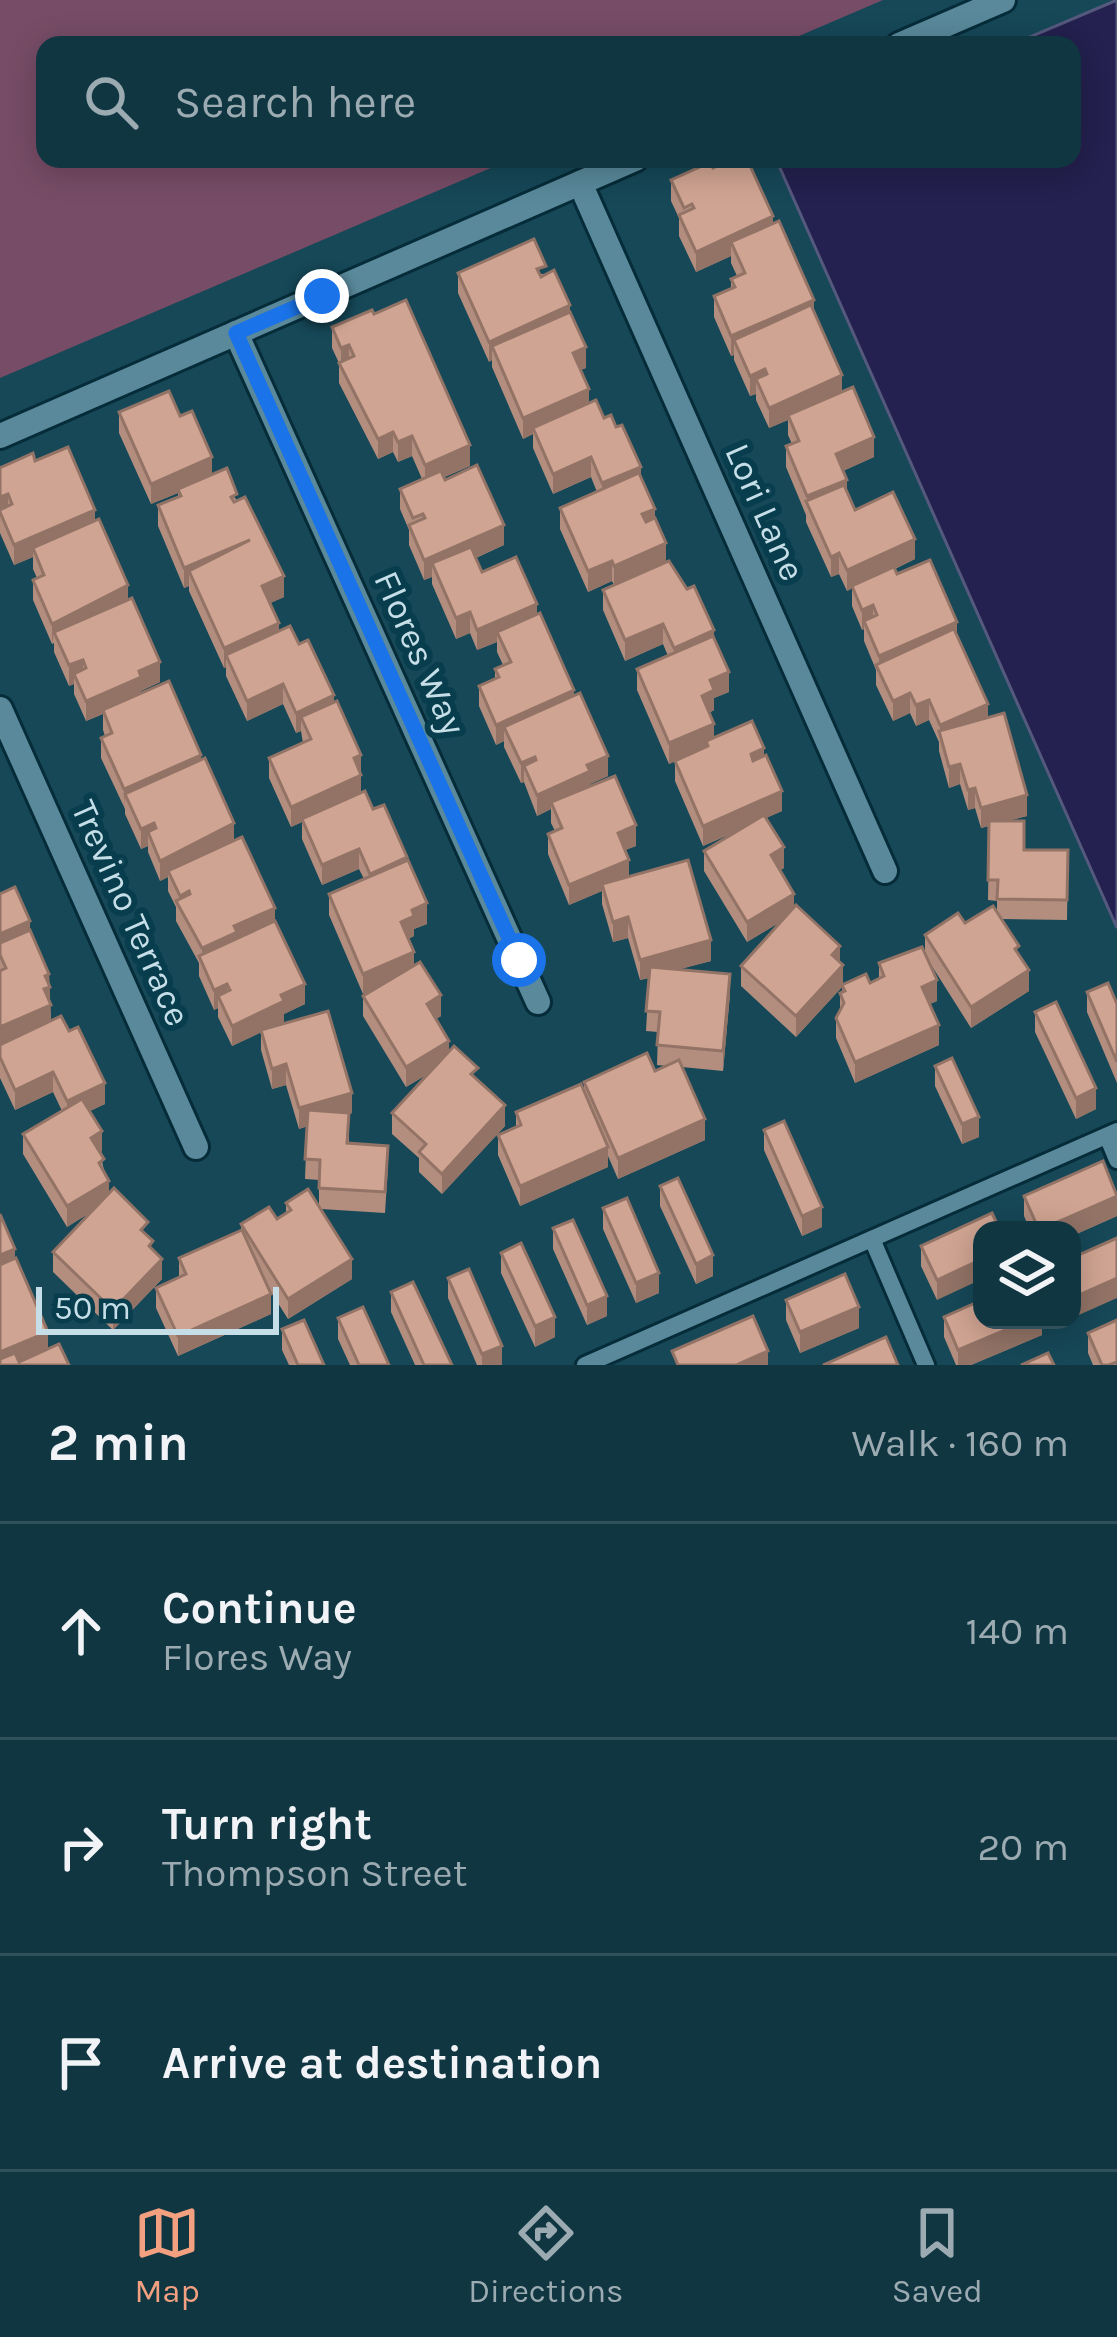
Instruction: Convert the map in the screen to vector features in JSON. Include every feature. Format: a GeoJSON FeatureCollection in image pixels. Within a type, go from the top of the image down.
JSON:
{"type":"FeatureCollection","features":[{"type":"Feature","properties":{"kind":"street"},"geometry":{"type":"LineString","coordinates":[[920,36],[1003,0]]}},
{"type":"Feature","properties":{"kind":"street"},"geometry":{"type":"LineString","coordinates":[[0,436],[614,168]]}},
{"type":"Feature","properties":{"kind":"street","name":"Lori Lane"},"geometry":{"type":"LineString","coordinates":[[580,183],[885,871]]}},
{"type":"Feature","properties":{"kind":"street","name":"Flores Way"},"geometry":{"type":"LineString","coordinates":[[236,333],[538,1002]]}},
{"type":"Feature","properties":{"kind":"street","name":"Trevino Terrace"},"geometry":{"type":"LineString","coordinates":[[0,709],[196,1147]]}},
{"type":"Feature","properties":{"kind":"lane"},"geometry":{"type":"LineString","coordinates":[[585,1365],[1112,1134],[1117,1160]]}},
{"type":"Feature","properties":{"kind":"lane"},"geometry":{"type":"LineString","coordinates":[[872,1239],[926,1365]]}},
{"type":"Feature","properties":{"kind":"lane"},"geometry":{"type":"LineString","coordinates":[[634,1343],[643,1365]]}},
{"type":"Feature","properties":{"kind":"shaded area"},"geometry":{"type":"Polygon","coordinates":[[[0,0],[883,0],[799,36],[36,36],[36,168],[491,168],[0,378],[0,0]]]}},
{"type":"Feature","properties":{"kind":"shaded area"},"geometry":{"type":"Polygon","coordinates":[[[1117,0],[1117,928],[780,168],[1081,168],[1081,36],[1032,36],[1117,0]]]}},
{"type":"Feature","properties":{"kind":"building"},"geometry":{"type":"Polygon","coordinates":[[[698,168],[751,168],[773,216],[696,252],[679,215],[694,208],[692,204],[684,208],[671,180],[698,168]]]}},
{"type":"Feature","properties":{"kind":"building"},"geometry":{"type":"Polygon","coordinates":[[[779,221],[814,300],[731,336],[714,296],[735,287],[731,279],[745,273],[731,242],[779,221]]]}},
{"type":"Feature","properties":{"kind":"building"},"geometry":{"type":"Polygon","coordinates":[[[534,239],[546,266],[537,269],[541,277],[554,270],[570,305],[489,342],[458,273],[534,239]]]}},
{"type":"Feature","properties":{"kind":"building"},"geometry":{"type":"Polygon","coordinates":[[[406,300],[470,445],[425,465],[412,436],[398,442],[393,432],[378,439],[339,363],[354,356],[349,345],[341,348],[332,327],[406,300]]]}},
{"type":"Feature","properties":{"kind":"building"},"geometry":{"type":"Polygon","coordinates":[[[811,305],[842,375],[769,408],[756,379],[767,374],[765,369],[750,376],[734,340],[811,305]]]}},
{"type":"Feature","properties":{"kind":"building"},"geometry":{"type":"Polygon","coordinates":[[[570,312],[586,347],[573,353],[589,389],[523,418],[492,346],[570,312]]]}},
{"type":"Feature","properties":{"kind":"building"},"geometry":{"type":"Polygon","coordinates":[[[853,387],[874,437],[836,454],[847,480],[807,496],[786,446],[799,441],[788,415],[853,387]]]}},
{"type":"Feature","properties":{"kind":"building"},"geometry":{"type":"Polygon","coordinates":[[[169,391],[180,416],[192,411],[212,457],[151,484],[119,412],[169,391]]]}},
{"type":"Feature","properties":{"kind":"building"},"geometry":{"type":"Polygon","coordinates":[[[596,400],[604,418],[611,415],[616,427],[622,425],[641,467],[602,483],[591,457],[553,474],[533,428],[596,400]]]}},
{"type":"Feature","properties":{"kind":"building"},"geometry":{"type":"Polygon","coordinates":[[[68,447],[95,510],[14,545],[0,512],[12,504],[8,494],[0,497],[0,468],[33,453],[35,461],[68,447]]]}},
{"type":"Feature","properties":{"kind":"building"},"geometry":{"type":"Polygon","coordinates":[[[477,465],[504,525],[424,560],[409,525],[425,518],[423,514],[413,518],[400,489],[441,471],[445,480],[477,465]]]}},
{"type":"Feature","properties":{"kind":"building"},"geometry":{"type":"Polygon","coordinates":[[[227,468],[237,494],[231,497],[234,502],[245,497],[284,576],[262,586],[279,623],[224,648],[189,571],[250,540],[184,568],[158,505],[181,496],[178,489],[227,468]]]}},
{"type":"Feature","properties":{"kind":"building"},"geometry":{"type":"Polygon","coordinates":[[[639,473],[655,509],[642,514],[646,522],[655,518],[666,543],[614,566],[612,561],[588,571],[560,508],[639,473]]]}},
{"type":"Feature","properties":{"kind":"building"},"geometry":{"type":"Polygon","coordinates":[[[844,485],[855,510],[893,492],[915,539],[847,570],[839,553],[831,557],[806,501],[844,485]]]}},
{"type":"Feature","properties":{"kind":"building"},"geometry":{"type":"Polygon","coordinates":[[[99,519],[128,585],[52,624],[33,580],[44,575],[33,548],[99,519]]]}},
{"type":"Feature","properties":{"kind":"building"},"geometry":{"type":"Polygon","coordinates":[[[471,547],[482,572],[516,557],[537,604],[477,630],[470,612],[456,618],[432,563],[471,547]]]}},
{"type":"Feature","properties":{"kind":"building"},"geometry":{"type":"Polygon","coordinates":[[[930,560],[957,622],[879,656],[864,621],[877,615],[873,605],[862,610],[852,586],[894,567],[897,574],[930,560]]]}},
{"type":"Feature","properties":{"kind":"building"},"geometry":{"type":"Polygon","coordinates":[[[669,561],[687,589],[694,586],[714,630],[674,648],[663,624],[625,640],[603,590],[669,561]]]}},
{"type":"Feature","properties":{"kind":"building"},"geometry":{"type":"Polygon","coordinates":[[[132,598],[160,662],[139,671],[141,677],[86,701],[74,674],[86,668],[83,660],[69,665],[54,632],[132,598]]]}},
{"type":"Feature","properties":{"kind":"building"},"geometry":{"type":"Polygon","coordinates":[[[540,613],[574,690],[496,725],[479,686],[499,677],[495,669],[511,662],[497,632],[540,613]]]}},
{"type":"Feature","properties":{"kind":"building"},"geometry":{"type":"Polygon","coordinates":[[[290,626],[299,644],[308,640],[334,695],[296,713],[283,684],[247,701],[226,655],[290,626]]]}},
{"type":"Feature","properties":{"kind":"building"},"geometry":{"type":"Polygon","coordinates":[[[954,629],[988,704],[940,725],[929,700],[916,705],[910,693],[893,701],[876,665],[954,629]]]}},
{"type":"Feature","properties":{"kind":"building"},"geometry":{"type":"Polygon","coordinates":[[[713,636],[729,672],[710,680],[714,690],[702,696],[714,724],[669,743],[637,669],[713,636]]]}},
{"type":"Feature","properties":{"kind":"building"},"geometry":{"type":"Polygon","coordinates":[[[169,681],[201,755],[124,789],[101,738],[112,733],[103,710],[169,681]]]}},
{"type":"Feature","properties":{"kind":"building"},"geometry":{"type":"Polygon","coordinates":[[[580,693],[608,756],[587,765],[590,771],[537,795],[524,766],[535,757],[521,763],[504,727],[580,693]]]}},
{"type":"Feature","properties":{"kind":"building"},"geometry":{"type":"Polygon","coordinates":[[[337,701],[361,755],[354,758],[361,775],[291,807],[269,758],[311,739],[301,717],[337,701]]]}},
{"type":"Feature","properties":{"kind":"building"},"geometry":{"type":"Polygon","coordinates":[[[1004,713],[1027,795],[981,808],[975,788],[968,790],[960,764],[949,767],[939,731],[1004,713]]]}},
{"type":"Feature","properties":{"kind":"building"},"geometry":{"type":"Polygon","coordinates":[[[752,721],[764,748],[751,754],[753,761],[766,755],[782,791],[703,826],[675,761],[752,721]]]}},
{"type":"Feature","properties":{"kind":"building"},"geometry":{"type":"Polygon","coordinates":[[[205,758],[234,823],[160,861],[148,832],[156,828],[154,823],[141,829],[125,794],[205,758]]]}},
{"type":"Feature","properties":{"kind":"building"},"geometry":{"type":"Polygon","coordinates":[[[615,776],[636,825],[618,833],[629,860],[569,885],[548,834],[562,828],[551,802],[615,776]]]}},
{"type":"Feature","properties":{"kind":"building"},"geometry":{"type":"Polygon","coordinates":[[[365,791],[373,809],[384,805],[407,857],[370,874],[359,849],[322,865],[302,819],[365,791]]]}},
{"type":"Feature","properties":{"kind":"building"},"geometry":{"type":"Polygon","coordinates":[[[764,815],[784,847],[771,855],[794,894],[747,922],[704,851],[764,815]]]}},
{"type":"Feature","properties":{"kind":"building"},"geometry":{"type":"Polygon","coordinates":[[[989,821],[1024,821],[1024,850],[1068,850],[1067,900],[997,899],[998,880],[988,880],[989,821]]]}},
{"type":"Feature","properties":{"kind":"building"},"geometry":{"type":"Polygon","coordinates":[[[242,837],[275,908],[234,926],[237,932],[202,948],[176,901],[189,891],[180,896],[168,871],[242,837]]]}},
{"type":"Feature","properties":{"kind":"building"},"geometry":{"type":"Polygon","coordinates":[[[408,860],[427,903],[401,922],[414,952],[363,974],[329,894],[408,860]]]}},
{"type":"Feature","properties":{"kind":"building"},"geometry":{"type":"Polygon","coordinates":[[[688,860],[711,940],[640,960],[628,917],[613,922],[602,884],[688,860]]]}},
{"type":"Feature","properties":{"kind":"building"},"geometry":{"type":"Polygon","coordinates":[[[15,887],[30,921],[0,934],[0,894],[15,887]]]}},
{"type":"Feature","properties":{"kind":"building"},"geometry":{"type":"Polygon","coordinates":[[[796,905],[840,946],[832,955],[843,965],[796,1016],[741,966],[796,905]]]}},
{"type":"Feature","properties":{"kind":"building"},"geometry":{"type":"Polygon","coordinates":[[[993,906],[1029,970],[971,1007],[925,935],[958,913],[965,923],[993,906]]]}},
{"type":"Feature","properties":{"kind":"building"},"geometry":{"type":"Polygon","coordinates":[[[275,921],[305,984],[281,995],[284,1001],[232,1026],[218,996],[230,990],[227,984],[214,990],[199,956],[275,921]]]}},
{"type":"Feature","properties":{"kind":"building"},"geometry":{"type":"Polygon","coordinates":[[[30,930],[49,974],[45,976],[50,987],[44,989],[51,1005],[0,1027],[0,971],[6,968],[0,943],[30,930]]]}},
{"type":"Feature","properties":{"kind":"building"},"geometry":{"type":"Polygon","coordinates":[[[922,947],[937,980],[922,987],[939,1025],[855,1062],[836,1018],[844,1003],[842,985],[866,974],[870,983],[884,976],[879,963],[922,947]]]}},
{"type":"Feature","properties":{"kind":"building"},"geometry":{"type":"Polygon","coordinates":[[[420,962],[441,995],[427,1004],[449,1041],[406,1067],[363,996],[420,962]]]}},
{"type":"Feature","properties":{"kind":"building"},"geometry":{"type":"Polygon","coordinates":[[[650,967],[730,974],[723,1051],[657,1045],[660,1012],[646,1011],[650,967]]]}},
{"type":"Feature","properties":{"kind":"building"},"geometry":{"type":"Polygon","coordinates":[[[1108,983],[1117,1004],[1117,1062],[1087,992],[1108,983]]]}},
{"type":"Feature","properties":{"kind":"building"},"geometry":{"type":"Polygon","coordinates":[[[1056,1002],[1096,1088],[1076,1098],[1035,1012],[1056,1002]]]}},
{"type":"Feature","properties":{"kind":"building"},"geometry":{"type":"Polygon","coordinates":[[[328,1011],[352,1093],[299,1108],[286,1064],[272,1069],[261,1030],[328,1011]]]}},
{"type":"Feature","properties":{"kind":"building"},"geometry":{"type":"Polygon","coordinates":[[[61,1016],[69,1031],[78,1027],[105,1083],[67,1101],[53,1072],[15,1090],[0,1057],[0,1045],[61,1016]]]}},
{"type":"Feature","properties":{"kind":"building"},"geometry":{"type":"Polygon","coordinates":[[[454,1046],[478,1068],[471,1074],[505,1105],[442,1174],[419,1152],[426,1144],[392,1113],[454,1046]]]}},
{"type":"Feature","properties":{"kind":"building"},"geometry":{"type":"Polygon","coordinates":[[[647,1053],[655,1071],[679,1060],[705,1119],[618,1158],[584,1082],[647,1053]]]}},
{"type":"Feature","properties":{"kind":"building"},"geometry":{"type":"Polygon","coordinates":[[[952,1058],[979,1117],[962,1124],[935,1066],[952,1058]]]}},
{"type":"Feature","properties":{"kind":"building"},"geometry":{"type":"Polygon","coordinates":[[[581,1084],[608,1147],[520,1186],[498,1135],[521,1125],[516,1112],[581,1084]]]}},
{"type":"Feature","properties":{"kind":"building"},"geometry":{"type":"Polygon","coordinates":[[[82,1099],[102,1131],[91,1138],[104,1159],[99,1163],[109,1181],[67,1206],[23,1134],[82,1099]]]}},
{"type":"Feature","properties":{"kind":"building"},"geometry":{"type":"Polygon","coordinates":[[[308,1110],[349,1113],[347,1143],[388,1146],[385,1192],[319,1188],[320,1160],[305,1159],[308,1110]]]}},
{"type":"Feature","properties":{"kind":"building"},"geometry":{"type":"Polygon","coordinates":[[[784,1121],[822,1207],[802,1216],[764,1130],[784,1121]]]}},
{"type":"Feature","properties":{"kind":"building"},"geometry":{"type":"Polygon","coordinates":[[[1103,1161],[1117,1196],[1060,1221],[1035,1221],[1024,1196],[1103,1161]]]}},
{"type":"Feature","properties":{"kind":"building"},"geometry":{"type":"Polygon","coordinates":[[[678,1178],[713,1255],[696,1264],[660,1186],[678,1178]]]}},
{"type":"Feature","properties":{"kind":"building"},"geometry":{"type":"Polygon","coordinates":[[[114,1188],[148,1222],[141,1230],[162,1259],[113,1310],[53,1252],[114,1188]]]}},
{"type":"Feature","properties":{"kind":"building"},"geometry":{"type":"Polygon","coordinates":[[[308,1189],[352,1259],[288,1299],[241,1224],[269,1207],[277,1219],[291,1210],[286,1203],[308,1189]]]}},
{"type":"Feature","properties":{"kind":"building"},"geometry":{"type":"Polygon","coordinates":[[[627,1198],[659,1273],[636,1283],[603,1208],[627,1198]]]}},
{"type":"Feature","properties":{"kind":"building"},"geometry":{"type":"Polygon","coordinates":[[[0,1214],[15,1249],[0,1255],[0,1214]]]}},
{"type":"Feature","properties":{"kind":"building"},"geometry":{"type":"Polygon","coordinates":[[[573,1220],[607,1296],[587,1305],[553,1228],[573,1220]]]}},
{"type":"Feature","properties":{"kind":"building"},"geometry":{"type":"Polygon","coordinates":[[[973,1222],[973,1263],[937,1280],[921,1246],[973,1222]]]}},
{"type":"Feature","properties":{"kind":"building"},"geometry":{"type":"Polygon","coordinates":[[[242,1230],[271,1294],[178,1336],[156,1288],[186,1274],[179,1258],[242,1230]]]}},
{"type":"Feature","properties":{"kind":"building"},"geometry":{"type":"Polygon","coordinates":[[[1117,1238],[1117,1278],[1081,1294],[1081,1254],[1117,1238]]]}},
{"type":"Feature","properties":{"kind":"building"},"geometry":{"type":"Polygon","coordinates":[[[521,1243],[555,1317],[535,1326],[501,1253],[521,1243]]]}},
{"type":"Feature","properties":{"kind":"building"},"geometry":{"type":"Polygon","coordinates":[[[16,1258],[48,1332],[0,1352],[0,1265],[16,1258]]]}},
{"type":"Feature","properties":{"kind":"building"},"geometry":{"type":"Polygon","coordinates":[[[469,1269],[502,1346],[482,1354],[448,1278],[469,1269]]]}},
{"type":"Feature","properties":{"kind":"building"},"geometry":{"type":"Polygon","coordinates":[[[845,1274],[859,1307],[800,1332],[786,1300],[845,1274]]]}},
{"type":"Feature","properties":{"kind":"building"},"geometry":{"type":"Polygon","coordinates":[[[413,1282],[452,1365],[424,1365],[391,1292],[413,1282]]]}},
{"type":"Feature","properties":{"kind":"building"},"geometry":{"type":"Polygon","coordinates":[[[973,1304],[973,1329],[1008,1329],[958,1350],[944,1317],[973,1304]]]}},
{"type":"Feature","properties":{"kind":"building"},"geometry":{"type":"Polygon","coordinates":[[[363,1307],[389,1365],[359,1365],[338,1318],[363,1307]]]}},
{"type":"Feature","properties":{"kind":"building"},"geometry":{"type":"Polygon","coordinates":[[[753,1316],[768,1351],[736,1365],[678,1365],[672,1351],[753,1316]]]}},
{"type":"Feature","properties":{"kind":"building"},"geometry":{"type":"Polygon","coordinates":[[[304,1320],[324,1365],[298,1365],[282,1329],[304,1320]]]}},
{"type":"Feature","properties":{"kind":"building"},"geometry":{"type":"Polygon","coordinates":[[[1117,1320],[1117,1362],[1102,1365],[1088,1333],[1117,1320]]]}},
{"type":"Feature","properties":{"kind":"building"},"geometry":{"type":"Polygon","coordinates":[[[886,1337],[898,1365],[823,1365],[886,1337]]]}},
{"type":"Feature","properties":{"kind":"building"},"geometry":{"type":"Polygon","coordinates":[[[59,1344],[69,1365],[0,1365],[0,1359],[15,1353],[19,1362],[59,1344]]]}},
{"type":"Feature","properties":{"kind":"building"},"geometry":{"type":"Polygon","coordinates":[[[1048,1353],[1054,1365],[1021,1365],[1048,1353]]]}},
{"type":"Feature","properties":{"kind":"route"},"geometry":{"type":"LineString","coordinates":[[322,296],[236,333],[519,960]]}}]}
